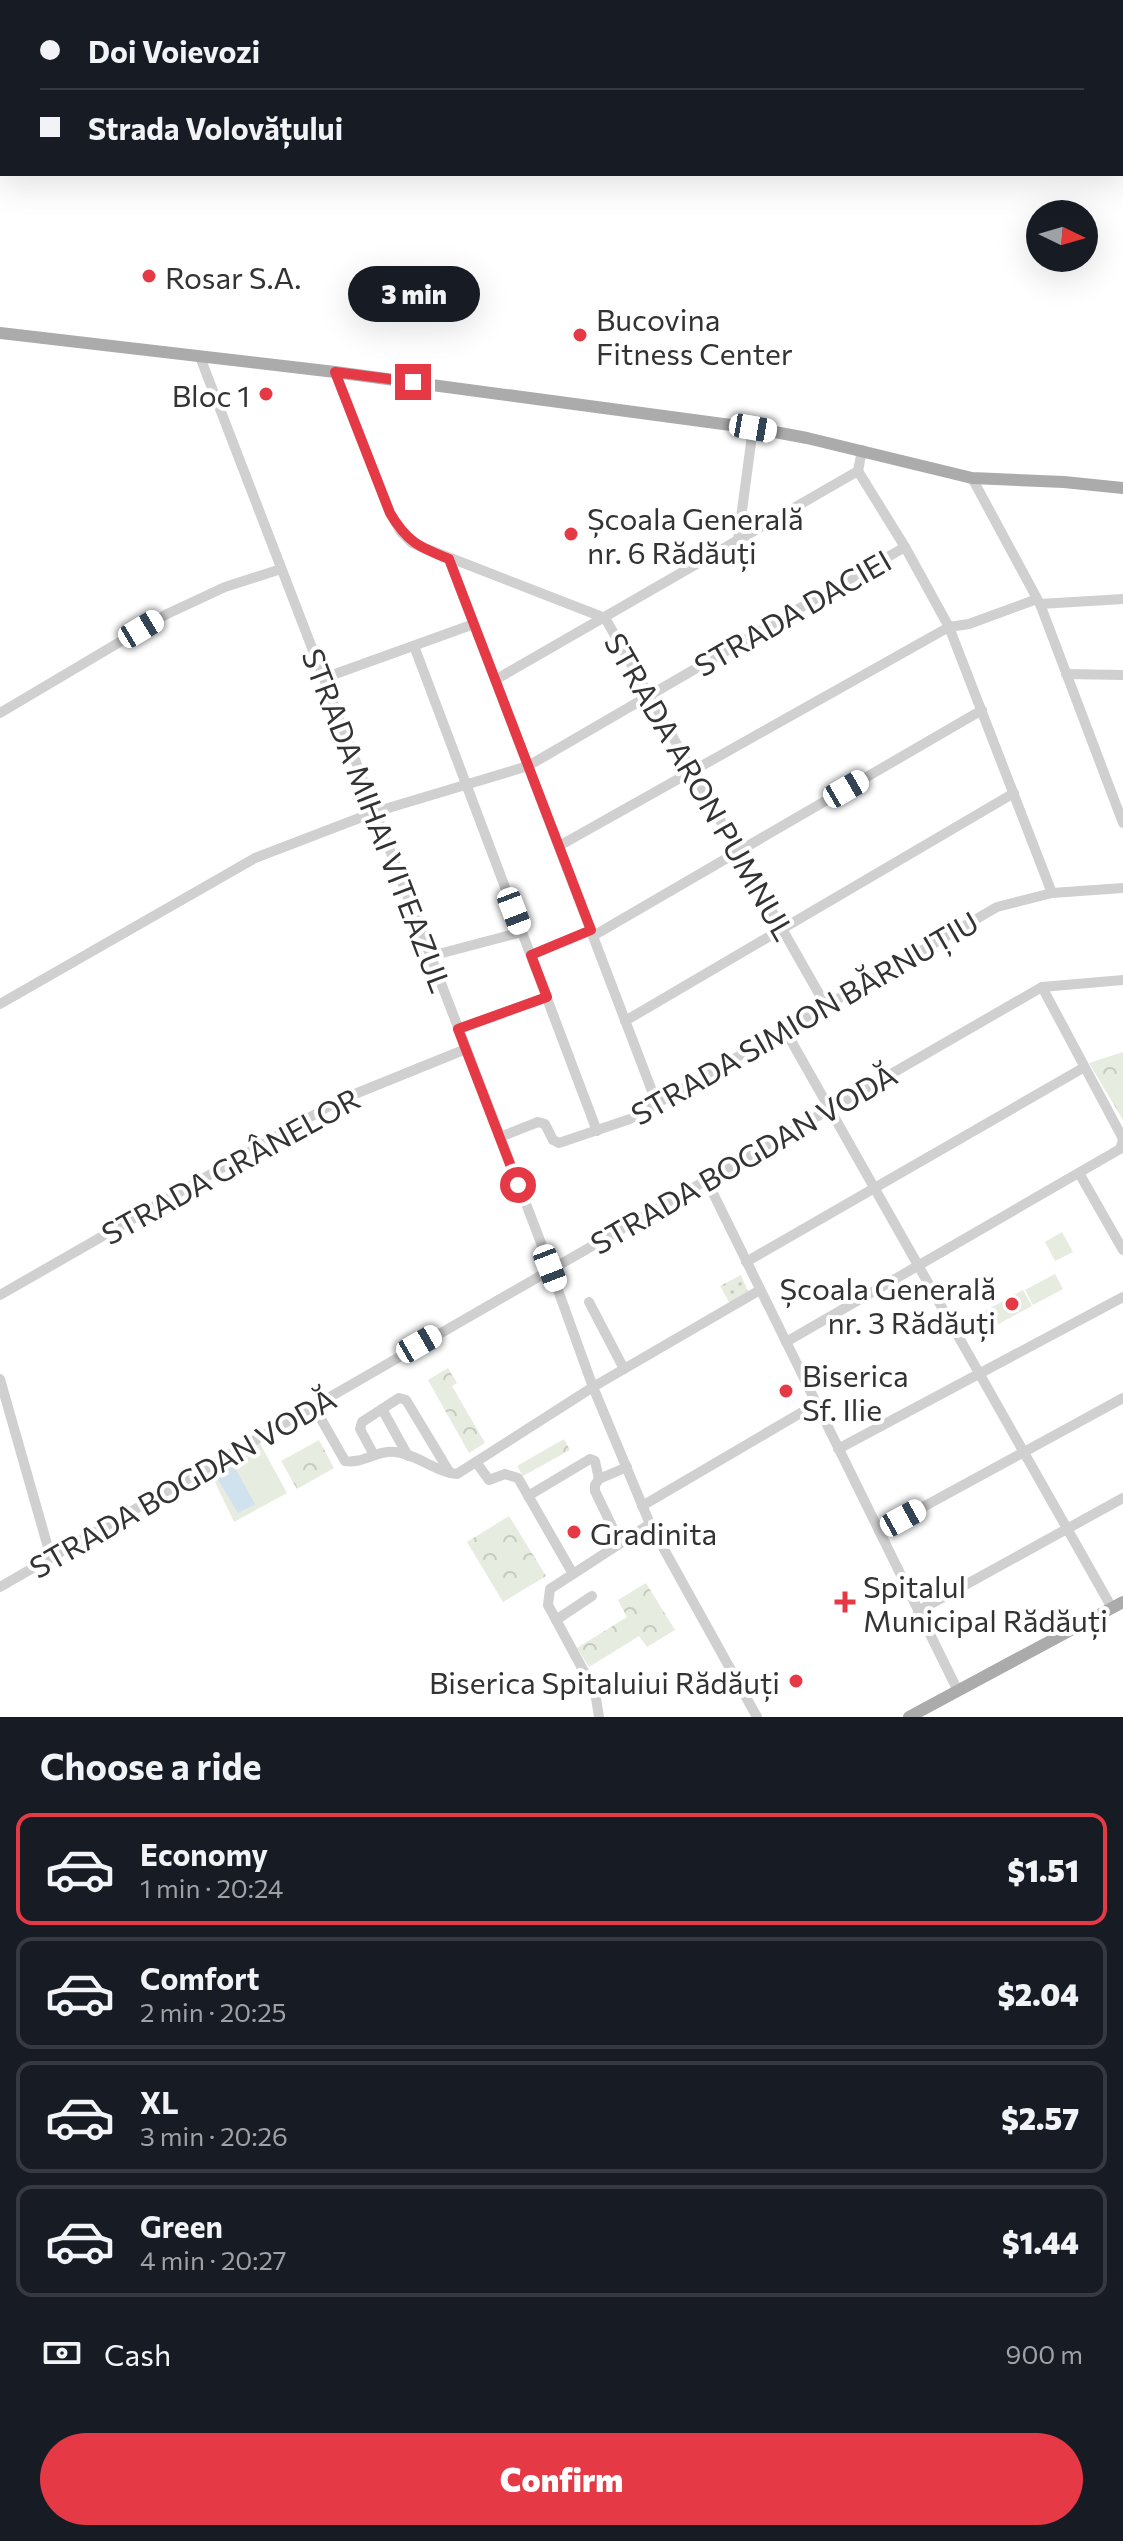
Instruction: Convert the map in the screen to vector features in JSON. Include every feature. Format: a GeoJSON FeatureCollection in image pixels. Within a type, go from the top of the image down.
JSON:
{"type":"FeatureCollection","features":[{"type":"Feature","properties":{"kind":"main road"},"geometry":{"type":"LineString","coordinates":[[0,333],[335,372],[753,428],[862,450],[972,478],[1123,488]]}},
{"type":"Feature","properties":{"kind":"main road"},"geometry":{"type":"LineString","coordinates":[[909,1717],[1118,1605]]}},
{"type":"Feature","properties":{"kind":"street","name":"STRADA MIHAI VITEAZUL"},"geometry":{"type":"LineString","coordinates":[[200,357],[593,1387],[650,1524],[757,1717]]}},
{"type":"Feature","properties":{"kind":"street","name":"STRADA ARON PUMNUL"},"geometry":{"type":"LineString","coordinates":[[335,372],[390,513],[412,543],[605,618],[826,1006]]}},
{"type":"Feature","properties":{"kind":"street"},"geometry":{"type":"LineString","coordinates":[[738,540],[753,428]]}},
{"type":"Feature","properties":{"kind":"street"},"geometry":{"type":"LineString","coordinates":[[862,450],[858,471],[949,627],[1052,893]]}},
{"type":"Feature","properties":{"kind":"street"},"geometry":{"type":"LineString","coordinates":[[495,680],[858,471]]}},
{"type":"Feature","properties":{"kind":"street"},"geometry":{"type":"LineString","coordinates":[[972,478],[1038,602],[1123,823]]}},
{"type":"Feature","properties":{"kind":"street","name":"STRADA DACIEI"},"geometry":{"type":"LineString","coordinates":[[0,1004],[255,858],[375,812],[528,766],[905,547]]}},
{"type":"Feature","properties":{"kind":"street"},"geometry":{"type":"LineString","coordinates":[[449,559],[657,1104]]}},
{"type":"Feature","properties":{"kind":"street"},"geometry":{"type":"LineString","coordinates":[[0,713],[167,614],[225,587],[281,569]]}},
{"type":"Feature","properties":{"kind":"street"},"geometry":{"type":"LineString","coordinates":[[559,846],[949,627],[969,624],[1038,602],[1123,599]]}},
{"type":"Feature","properties":{"kind":"street"},"geometry":{"type":"LineString","coordinates":[[324,678],[474,624]]}},
{"type":"Feature","properties":{"kind":"street"},"geometry":{"type":"LineString","coordinates":[[414,646],[597,1131]]}},
{"type":"Feature","properties":{"kind":"street"},"geometry":{"type":"LineString","coordinates":[[1066,674],[1123,675]]}},
{"type":"Feature","properties":{"kind":"street"},"geometry":{"type":"LineString","coordinates":[[531,955],[592,933],[982,710]]}},
{"type":"Feature","properties":{"kind":"street"},"geometry":{"type":"LineString","coordinates":[[625,1021],[1014,793]]}},
{"type":"Feature","properties":{"kind":"street","name":"STRADA SIMION BĂRNUȚIU"},"geometry":{"type":"LineString","coordinates":[[500,1137],[538,1122],[545,1124],[553,1140],[559,1143],[630,1119],[997,907],[1052,893],[1123,888]]}},
{"type":"Feature","properties":{"kind":"street"},"geometry":{"type":"LineString","coordinates":[[431,956],[522,932]]}},
{"type":"Feature","properties":{"kind":"street","name":"STRADA BOGDAN VODĂ"},"geometry":{"type":"LineString","coordinates":[[0,1587],[1042,987],[1123,980]]}},
{"type":"Feature","properties":{"kind":"street"},"geometry":{"type":"LineString","coordinates":[[786,1342],[1120,1149],[1121,1135],[1042,987]]}},
{"type":"Feature","properties":{"kind":"street"},"geometry":{"type":"LineString","coordinates":[[458,1029],[547,997]]}},
{"type":"Feature","properties":{"kind":"street"},"geometry":{"type":"LineString","coordinates":[[785,1030],[1067,1529],[1118,1605]]}},
{"type":"Feature","properties":{"kind":"street","name":"STRADA GRÂNELOR"},"geometry":{"type":"LineString","coordinates":[[0,1295],[340,1100],[466,1049]]}},
{"type":"Feature","properties":{"kind":"street"},"geometry":{"type":"LineString","coordinates":[[746,1262],[1083,1068]]}},
{"type":"Feature","properties":{"kind":"street"},"geometry":{"type":"LineString","coordinates":[[1079,1173],[1123,1250]]}},
{"type":"Feature","properties":{"kind":"street"},"geometry":{"type":"LineString","coordinates":[[706,1179],[958,1691]]}},
{"type":"Feature","properties":{"kind":"street"},"geometry":{"type":"LineString","coordinates":[[313,1405],[345,1461],[362,1462],[374,1455],[394,1452],[457,1474],[593,1387],[760,1290]]}},
{"type":"Feature","properties":{"kind":"street"},"geometry":{"type":"LineString","coordinates":[[838,1449],[1123,1297]]}},
{"type":"Feature","properties":{"kind":"street"},"geometry":{"type":"LineString","coordinates":[[589,1302],[624,1369]]}},
{"type":"Feature","properties":{"kind":"street"},"geometry":{"type":"LineString","coordinates":[[0,1379],[51,1558]]}},
{"type":"Feature","properties":{"kind":"street"},"geometry":{"type":"LineString","coordinates":[[374,1455],[360,1426],[364,1419],[396,1398],[406,1400],[450,1473]]}},
{"type":"Feature","properties":{"kind":"street"},"geometry":{"type":"LineString","coordinates":[[879,1531],[1123,1398]]}},
{"type":"Feature","properties":{"kind":"street"},"geometry":{"type":"LineString","coordinates":[[642,1506],[816,1404]]}},
{"type":"Feature","properties":{"kind":"street"},"geometry":{"type":"LineString","coordinates":[[382,1409],[408,1456]]}},
{"type":"Feature","properties":{"kind":"street"},"geometry":{"type":"LineString","coordinates":[[528,1496],[590,1459],[595,1461],[599,1479]]}},
{"type":"Feature","properties":{"kind":"street"},"geometry":{"type":"LineString","coordinates":[[476,1462],[489,1480],[505,1474],[518,1478],[573,1574]]}},
{"type":"Feature","properties":{"kind":"street"},"geometry":{"type":"LineString","coordinates":[[620,1543],[595,1485],[599,1479],[627,1467]]}},
{"type":"Feature","properties":{"kind":"street"},"geometry":{"type":"LineString","coordinates":[[918,1611],[1123,1498]]}},
{"type":"Feature","properties":{"kind":"street"},"geometry":{"type":"LineString","coordinates":[[599,1717],[595,1692],[548,1605],[547,1594],[550,1589],[650,1524]]}},
{"type":"Feature","properties":{"kind":"street"},"geometry":{"type":"LineString","coordinates":[[556,1620],[592,1596]]}},
{"type":"Feature","properties":{"kind":"green space"},"geometry":{"type":"Polygon","coordinates":[[[1123,1052],[1123,1120],[1089,1063],[1123,1052]]]}},
{"type":"Feature","properties":{"kind":"green space"},"geometry":{"type":"Polygon","coordinates":[[[1062,1232],[1073,1252],[1055,1261],[1045,1242],[1062,1232]]]}},
{"type":"Feature","properties":{"kind":"green space"},"geometry":{"type":"Polygon","coordinates":[[[1055,1274],[1063,1289],[1033,1305],[1025,1290],[1055,1274]]]}},
{"type":"Feature","properties":{"kind":"green space"},"geometry":{"type":"Polygon","coordinates":[[[741,1275],[748,1291],[730,1304],[720,1286],[741,1275]]]}},
{"type":"Feature","properties":{"kind":"green space"},"geometry":{"type":"Polygon","coordinates":[[[1023,1290],[1032,1306],[993,1327],[985,1311],[1023,1290]]]}},
{"type":"Feature","properties":{"kind":"green space"},"geometry":{"type":"Polygon","coordinates":[[[448,1368],[457,1383],[452,1386],[485,1443],[469,1453],[428,1380],[448,1368]]]}},
{"type":"Feature","properties":{"kind":"green space"},"geometry":{"type":"Polygon","coordinates":[[[564,1439],[570,1450],[523,1476],[517,1466],[564,1439]]]}},
{"type":"Feature","properties":{"kind":"green space"},"geometry":{"type":"Polygon","coordinates":[[[258,1440],[287,1493],[234,1522],[214,1480],[209,1482],[205,1472],[258,1440]]]}},
{"type":"Feature","properties":{"kind":"green space"},"geometry":{"type":"Polygon","coordinates":[[[319,1440],[334,1468],[297,1489],[281,1461],[319,1440]]]}},
{"type":"Feature","properties":{"kind":"green space"},"geometry":{"type":"Polygon","coordinates":[[[509,1516],[546,1576],[503,1602],[467,1542],[509,1516]]]}},
{"type":"Feature","properties":{"kind":"green space"},"geometry":{"type":"Polygon","coordinates":[[[646,1583],[675,1630],[647,1647],[639,1636],[589,1667],[577,1648],[627,1617],[618,1600],[646,1583]]]}},
{"type":"Feature","properties":{"kind":"water"},"geometry":{"type":"Polygon","coordinates":[[[234,1466],[255,1504],[238,1513],[216,1476],[234,1466]]]}},
{"type":"Feature","properties":{"kind":"place","name":"Rosar S.A."},"geometry":{"type":"Point","coordinates":[149,276]}},
{"type":"Feature","properties":{"kind":"place","name":"Bucovina Fitness Center"},"geometry":{"type":"Point","coordinates":[580,335]}},
{"type":"Feature","properties":{"kind":"place","name":"Bloc 1"},"geometry":{"type":"Point","coordinates":[266,394]}},
{"type":"Feature","properties":{"kind":"place","name":"Școala Generală nr. 6 Rădăuți"},"geometry":{"type":"Point","coordinates":[571,534]}},
{"type":"Feature","properties":{"kind":"place","name":"Școala Generală nr. 3 Rădăuți"},"geometry":{"type":"Point","coordinates":[1012,1304]}},
{"type":"Feature","properties":{"kind":"place","name":"Biserica Sf. Ilie"},"geometry":{"type":"Point","coordinates":[786,1391]}},
{"type":"Feature","properties":{"kind":"place","name":"Gradinita"},"geometry":{"type":"Point","coordinates":[574,1532]}},
{"type":"Feature","properties":{"kind":"place","name":"Spitalul Municipal Rădăuți"},"geometry":{"type":"Point","coordinates":[845,1602]}},
{"type":"Feature","properties":{"kind":"place","name":"Biserica Spitaluiui Rădăuți"},"geometry":{"type":"Point","coordinates":[796,1681]}},
{"type":"Feature","properties":{"kind":"route"},"geometry":{"type":"LineString","coordinates":[[413,382],[335,372],[390,513],[401,532],[412,543],[449,559],[591,930],[531,955],[547,997],[458,1029],[518,1185]]}}]}
